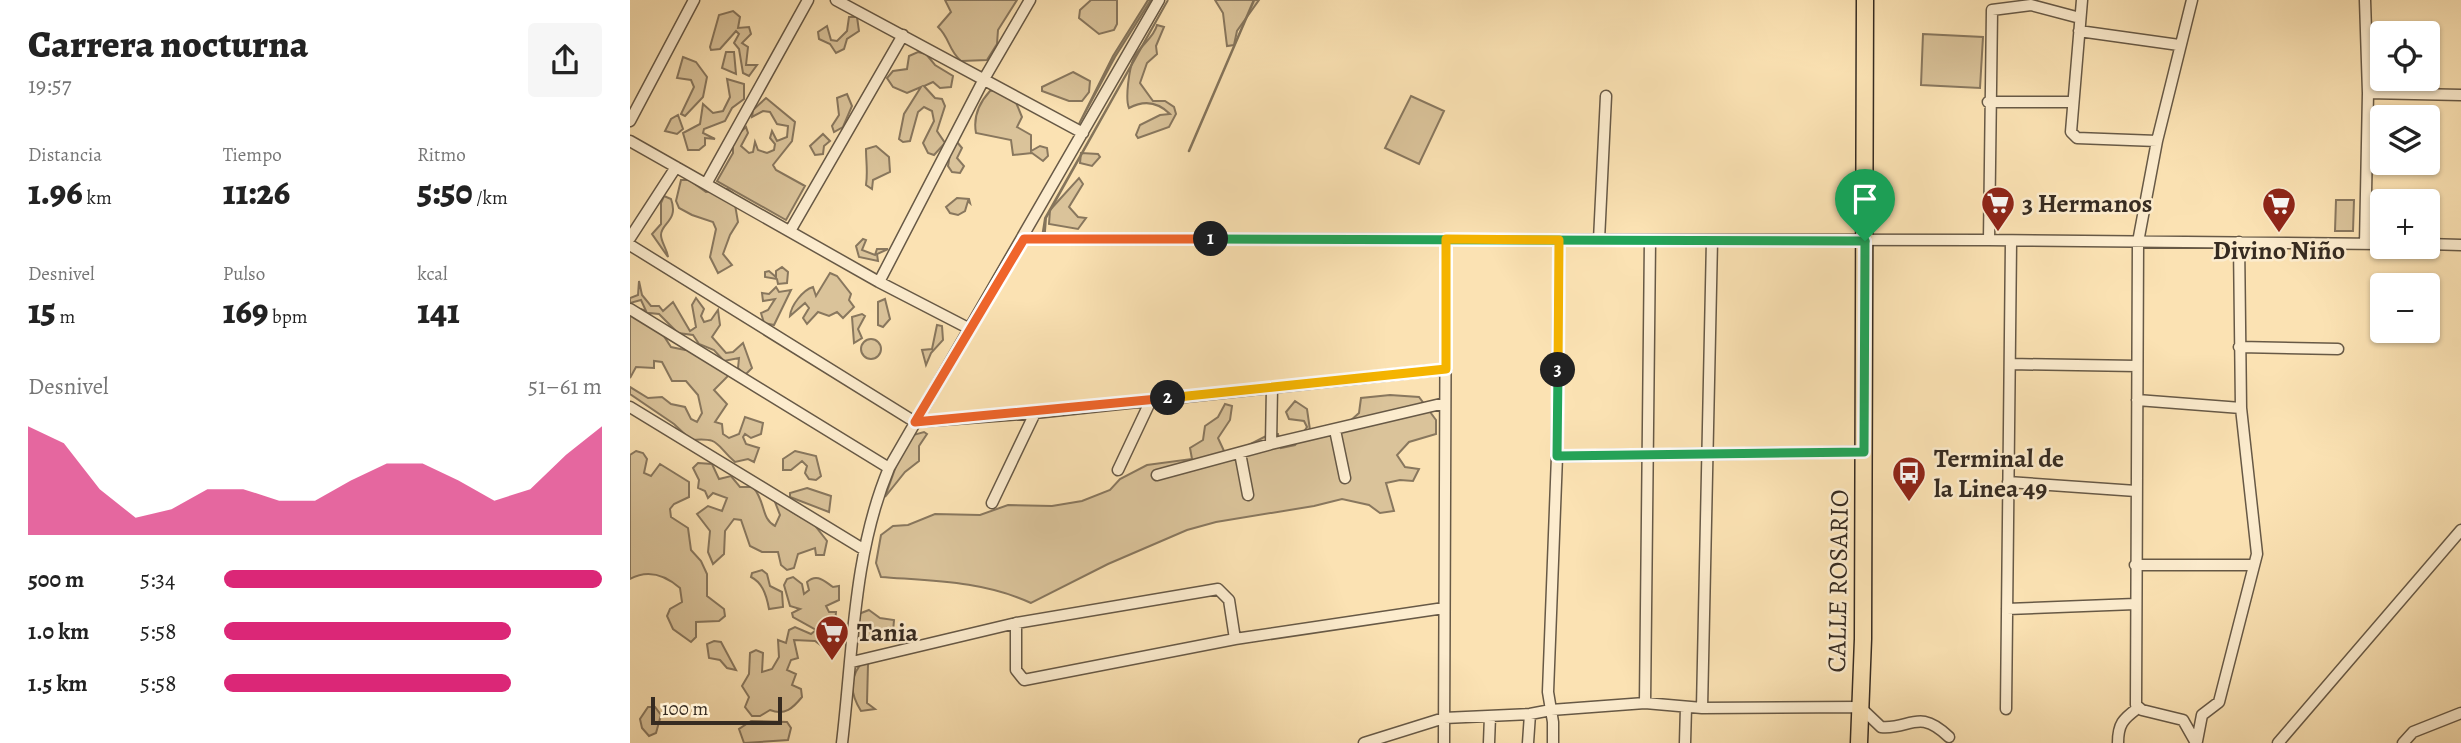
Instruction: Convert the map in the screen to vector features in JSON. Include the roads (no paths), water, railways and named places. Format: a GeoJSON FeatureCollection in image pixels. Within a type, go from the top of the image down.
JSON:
{"type":"FeatureCollection","features":[{"type":"Feature","properties":{"kind":"main road","name":"CALLE ROSARIO"},"geometry":{"type":"LineString","coordinates":[[1859,743],[1864,452],[1865,0]]}},
{"type":"Feature","properties":{"kind":"street"},"geometry":{"type":"LineString","coordinates":[[630,121],[694,0]]}},
{"type":"Feature","properties":{"kind":"street"},"geometry":{"type":"LineString","coordinates":[[706,184],[808,0]]}},
{"type":"Feature","properties":{"kind":"street"},"geometry":{"type":"LineString","coordinates":[[836,0],[1083,134]]}},
{"type":"Feature","properties":{"kind":"street"},"geometry":{"type":"LineString","coordinates":[[879,282],[984,79],[1030,0]]}},
{"type":"Feature","properties":{"kind":"street"},"geometry":{"type":"LineString","coordinates":[[842,743],[863,549],[889,468],[1024,239],[1159,0]]}},
{"type":"Feature","properties":{"kind":"street"},"geometry":{"type":"LineString","coordinates":[[2082,0],[2070,129],[2077,138],[2157,141]]}},
{"type":"Feature","properties":{"kind":"street"},"geometry":{"type":"LineString","coordinates":[[2138,708],[2135,565],[2138,242],[2157,141],[2192,0]]}},
{"type":"Feature","properties":{"kind":"street"},"geometry":{"type":"LineString","coordinates":[[2365,0],[2368,93],[2365,244]]}},
{"type":"Feature","properties":{"kind":"street"},"geometry":{"type":"LineString","coordinates":[[1989,240],[1988,102],[1992,10],[2031,5],[2080,18]]}},
{"type":"Feature","properties":{"kind":"street"},"geometry":{"type":"LineString","coordinates":[[2079,32],[2179,45]]}},
{"type":"Feature","properties":{"kind":"street"},"geometry":{"type":"LineString","coordinates":[[790,231],[903,35]]}},
{"type":"Feature","properties":{"kind":"street"},"geometry":{"type":"LineString","coordinates":[[2368,93],[2461,95]]}},
{"type":"Feature","properties":{"kind":"street"},"geometry":{"type":"LineString","coordinates":[[1599,240],[1606,96]]}},
{"type":"Feature","properties":{"kind":"street"},"geometry":{"type":"LineString","coordinates":[[1988,102],[2073,102]]}},
{"type":"Feature","properties":{"kind":"street"},"geometry":{"type":"LineString","coordinates":[[630,141],[879,282],[970,329]]}},
{"type":"Feature","properties":{"kind":"street"},"geometry":{"type":"LineString","coordinates":[[630,238],[676,167]]}},
{"type":"Feature","properties":{"kind":"street"},"geometry":{"type":"LineString","coordinates":[[1024,239],[1989,240],[2370,244]]}},
{"type":"Feature","properties":{"kind":"street"},"geometry":{"type":"LineString","coordinates":[[1444,743],[1446,239]]}},
{"type":"Feature","properties":{"kind":"street"},"geometry":{"type":"LineString","coordinates":[[1553,743],[1548,692],[1557,456],[1559,240]]}},
{"type":"Feature","properties":{"kind":"street"},"geometry":{"type":"LineString","coordinates":[[1645,703],[1650,240]]}},
{"type":"Feature","properties":{"kind":"street"},"geometry":{"type":"LineString","coordinates":[[1702,708],[1712,240]]}},
{"type":"Feature","properties":{"kind":"street"},"geometry":{"type":"LineString","coordinates":[[2006,709],[2011,242]]}},
{"type":"Feature","properties":{"kind":"street"},"geometry":{"type":"LineString","coordinates":[[2197,743],[2200,718],[2219,702],[2257,554],[2241,408],[2239,242]]}},
{"type":"Feature","properties":{"kind":"street"},"geometry":{"type":"LineString","coordinates":[[2440,244],[2461,244]]}},
{"type":"Feature","properties":{"kind":"street"},"geometry":{"type":"LineString","coordinates":[[630,245],[915,422],[1446,369]]}},
{"type":"Feature","properties":{"kind":"street"},"geometry":{"type":"LineString","coordinates":[[630,309],[889,468]]}},
{"type":"Feature","properties":{"kind":"street"},"geometry":{"type":"LineString","coordinates":[[2239,347],[2338,349]]}},
{"type":"Feature","properties":{"kind":"street"},"geometry":{"type":"LineString","coordinates":[[2010,365],[2137,366]]}},
{"type":"Feature","properties":{"kind":"street"},"geometry":{"type":"LineString","coordinates":[[1271,444],[1272,387]]}},
{"type":"Feature","properties":{"kind":"street"},"geometry":{"type":"LineString","coordinates":[[1118,470],[1151,400]]}},
{"type":"Feature","properties":{"kind":"street"},"geometry":{"type":"LineString","coordinates":[[2137,400],[2241,408]]}},
{"type":"Feature","properties":{"kind":"street"},"geometry":{"type":"LineString","coordinates":[[1157,475],[1271,444],[1445,404]]}},
{"type":"Feature","properties":{"kind":"street"},"geometry":{"type":"LineString","coordinates":[[630,407],[863,549]]}},
{"type":"Feature","properties":{"kind":"street"},"geometry":{"type":"LineString","coordinates":[[992,503],[1035,412]]}},
{"type":"Feature","properties":{"kind":"street"},"geometry":{"type":"LineString","coordinates":[[1335,430],[1345,478]]}},
{"type":"Feature","properties":{"kind":"street"},"geometry":{"type":"LineString","coordinates":[[1557,456],[1864,452]]}},
{"type":"Feature","properties":{"kind":"street"},"geometry":{"type":"LineString","coordinates":[[1240,453],[1248,495]]}},
{"type":"Feature","properties":{"kind":"street"},"geometry":{"type":"LineString","coordinates":[[2008,482],[2136,491]]}},
{"type":"Feature","properties":{"kind":"street"},"geometry":{"type":"LineString","coordinates":[[2278,743],[2461,530]]}},
{"type":"Feature","properties":{"kind":"street"},"geometry":{"type":"LineString","coordinates":[[2135,565],[2254,565]]}},
{"type":"Feature","properties":{"kind":"street"},"geometry":{"type":"LineString","coordinates":[[852,662],[1016,624],[1218,589],[1229,600],[1235,639]]}},
{"type":"Feature","properties":{"kind":"street"},"geometry":{"type":"LineString","coordinates":[[2007,609],[2135,604]]}},
{"type":"Feature","properties":{"kind":"street"},"geometry":{"type":"LineString","coordinates":[[1016,624],[1016,670],[1024,680],[1235,639],[1444,608]]}},
{"type":"Feature","properties":{"kind":"street"},"geometry":{"type":"LineString","coordinates":[[1364,743],[1444,718],[1530,714],[1551,709],[1645,703],[1702,708],[1860,708],[1881,727],[1920,722],[1941,729],[1949,737]]}},
{"type":"Feature","properties":{"kind":"street"},"geometry":{"type":"LineString","coordinates":[[1685,743],[1686,707]]}},
{"type":"Feature","properties":{"kind":"street"},"geometry":{"type":"LineString","coordinates":[[2138,708],[2183,720],[2197,743]]}},
{"type":"Feature","properties":{"kind":"street"},"geometry":{"type":"LineString","coordinates":[[2118,743],[2117,730],[2123,719],[2138,708]]}},
{"type":"Feature","properties":{"kind":"street"},"geometry":{"type":"LineString","coordinates":[[2403,743],[2413,732],[2461,713]]}},
{"type":"Feature","properties":{"kind":"street"},"geometry":{"type":"LineString","coordinates":[[1528,743],[1530,714]]}},
{"type":"Feature","properties":{"kind":"street"},"geometry":{"type":"LineString","coordinates":[[1489,743],[1490,716]]}},
{"type":"Feature","properties":{"kind":"waterway"},"geometry":{"type":"LineString","coordinates":[[1189,151],[1254,0]]}},
{"type":"Feature","properties":{"kind":"place","name":"3 Hermanos"},"geometry":{"type":"Point","coordinates":[1998,233]}},
{"type":"Feature","properties":{"kind":"place","name":"Divino Niño"},"geometry":{"type":"Point","coordinates":[2279,234]}},
{"type":"Feature","properties":{"kind":"place","name":"Terminal de la Linea 49"},"geometry":{"type":"Point","coordinates":[1909,503]}},
{"type":"Feature","properties":{"kind":"place","name":"Tania"},"geometry":{"type":"Point","coordinates":[832,662]}}]}
